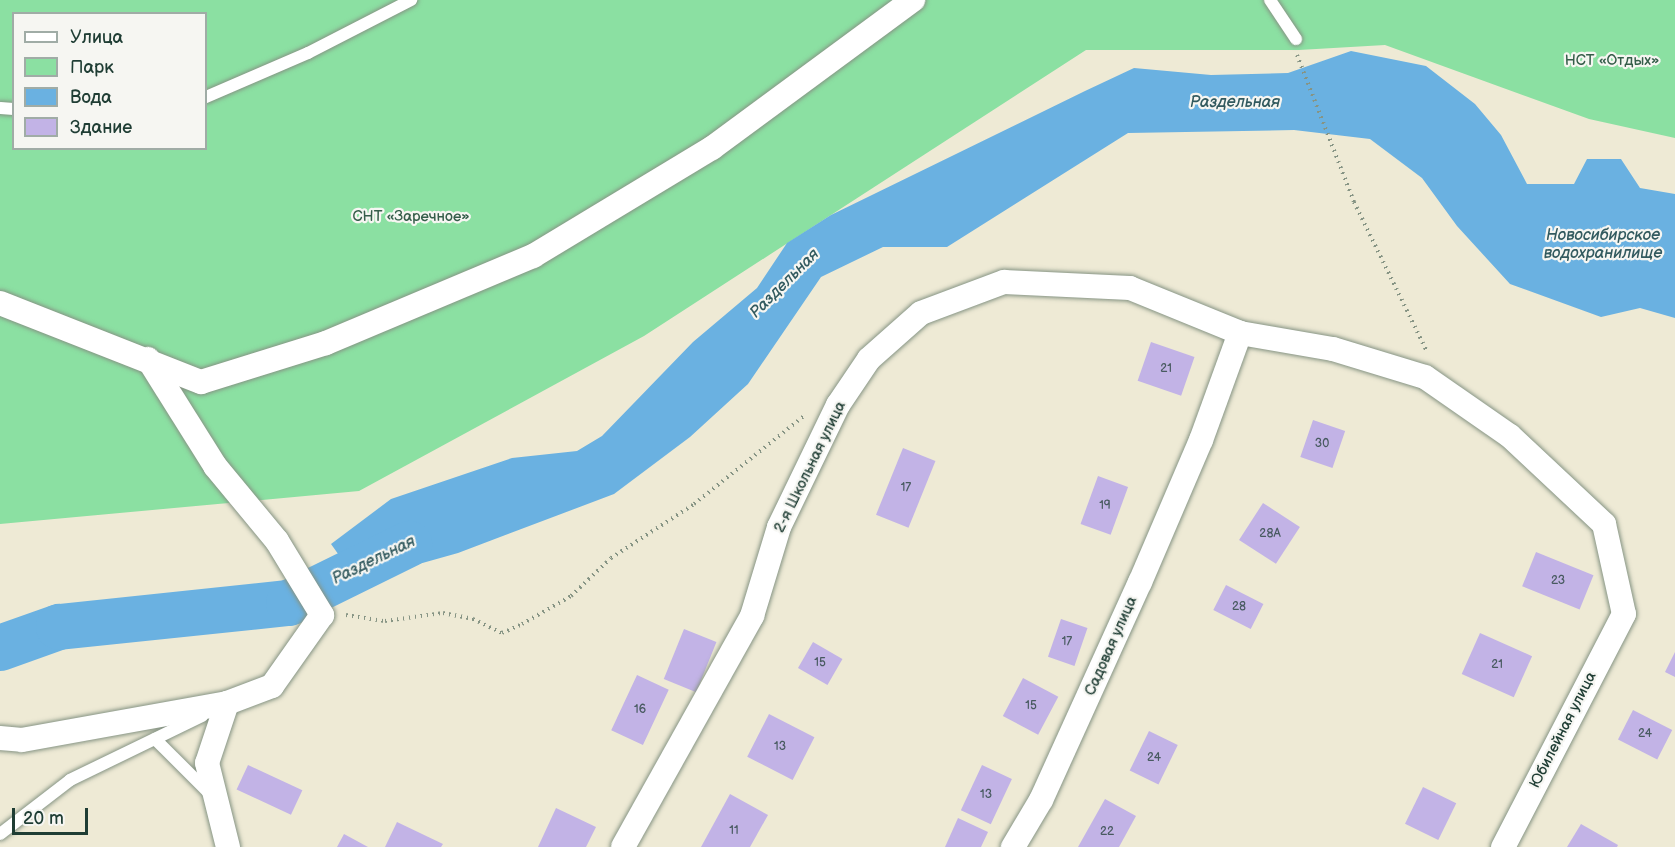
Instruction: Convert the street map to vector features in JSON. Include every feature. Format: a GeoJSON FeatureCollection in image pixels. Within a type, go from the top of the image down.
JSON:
{"type":"FeatureCollection","features":[{"type":"Feature","properties":{"kind":"street"},"geometry":{"type":"LineString","coordinates":[[0,303],[94,342],[148,359],[201,382],[326,343],[534,256],[712,148],[913,0]]}},
{"type":"Feature","properties":{"kind":"street","name":"2-я Школьная улица"},"geometry":{"type":"LineString","coordinates":[[623,847],[752,616],[779,527],[838,405],[869,359],[921,313],[1004,282],[1130,288],[1240,333],[1333,349],[1425,377],[1510,436],[1604,524],[1623,614]]}},
{"type":"Feature","properties":{"kind":"street","name":"Садовая улица"},"geometry":{"type":"LineString","coordinates":[[1013,847],[1041,800],[1201,440],[1240,333]]}},
{"type":"Feature","properties":{"kind":"street"},"geometry":{"type":"LineString","coordinates":[[0,738],[22,740],[227,703],[272,686],[322,615],[277,541],[215,466],[148,359]]}},
{"type":"Feature","properties":{"kind":"street","name":"Юбилейная улица"},"geometry":{"type":"LineString","coordinates":[[1503,847],[1623,614]]}},
{"type":"Feature","properties":{"kind":"street"},"geometry":{"type":"LineString","coordinates":[[227,703],[207,763],[228,847]]}},
{"type":"Feature","properties":{"kind":"lane"},"geometry":{"type":"LineString","coordinates":[[207,97],[308,53],[411,0]]}},
{"type":"Feature","properties":{"kind":"lane"},"geometry":{"type":"LineString","coordinates":[[1270,0],[1296,39]]}},
{"type":"Feature","properties":{"kind":"lane"},"geometry":{"type":"LineString","coordinates":[[0,834],[70,780],[227,703]]}},
{"type":"Feature","properties":{"kind":"lane"},"geometry":{"type":"LineString","coordinates":[[155,739],[216,801]]}},
{"type":"Feature","properties":{"kind":"path"},"geometry":{"type":"LineString","coordinates":[[1297,63],[1331,141],[1354,202],[1433,365],[1425,377]]}},
{"type":"Feature","properties":{"kind":"path"},"geometry":{"type":"LineString","coordinates":[[322,615],[385,621],[443,613],[473,619],[502,633],[571,596],[611,558],[694,504],[808,412]]}},
{"type":"Feature","properties":{"kind":"green space","name":"СНТ «Заречное»"},"geometry":{"type":"Polygon","coordinates":[[[0,0],[1675,0],[1675,138],[1589,119],[1385,45],[1299,50],[1086,50],[644,336],[359,491],[0,524],[0,0]]]}},
{"type":"Feature","properties":{"kind":"water","name":"Новосибирское водохранилище"},"geometry":{"type":"Polygon","coordinates":[[[1351,51],[1426,66],[1475,104],[1501,135],[1527,184],[1574,184],[1587,159],[1621,159],[1640,188],[1675,194],[1675,318],[1640,308],[1601,317],[1510,284],[1457,226],[1422,178],[1370,139],[1294,130],[1128,133],[947,247],[883,247],[821,277],[748,384],[690,437],[614,494],[458,553],[394,571],[351,572],[331,544],[391,499],[512,458],[577,451],[602,436],[693,342],[757,288],[787,243],[831,215],[1085,91],[1134,68],[1211,75],[1288,73],[1351,51]]]}},
{"type":"Feature","properties":{"kind":"building"},"geometry":{"type":"Polygon","coordinates":[[[1151,342],[1194,357],[1181,396],[1138,381],[1151,342]]]}},
{"type":"Feature","properties":{"kind":"building"},"geometry":{"type":"Polygon","coordinates":[[[1313,420],[1345,431],[1332,468],[1300,457],[1313,420]]]}},
{"type":"Feature","properties":{"kind":"building"},"geometry":{"type":"Polygon","coordinates":[[[903,448],[935,461],[908,528],[876,515],[903,448]]]}},
{"type":"Feature","properties":{"kind":"building"},"geometry":{"type":"Polygon","coordinates":[[[1098,476],[1128,487],[1111,535],[1081,524],[1098,476]]]}},
{"type":"Feature","properties":{"kind":"building"},"geometry":{"type":"Polygon","coordinates":[[[1263,503],[1300,527],[1276,564],[1239,540],[1263,503]]]}},
{"type":"Feature","properties":{"kind":"building"},"geometry":{"type":"Polygon","coordinates":[[[1536,552],[1593,575],[1580,610],[1522,586],[1536,552]]]}},
{"type":"Feature","properties":{"kind":"building"},"geometry":{"type":"Polygon","coordinates":[[[1226,585],[1263,604],[1251,629],[1213,610],[1226,585]]]}},
{"type":"Feature","properties":{"kind":"building"},"geometry":{"type":"Polygon","coordinates":[[[1061,619],[1087,628],[1074,666],[1048,657],[1061,619]]]}},
{"type":"Feature","properties":{"kind":"building"},"geometry":{"type":"Polygon","coordinates":[[[684,629],[716,642],[696,692],[664,679],[684,629]]]}},
{"type":"Feature","properties":{"kind":"building"},"geometry":{"type":"Polygon","coordinates":[[[1480,633],[1532,656],[1514,697],[1462,674],[1480,633]]]}},
{"type":"Feature","properties":{"kind":"building"},"geometry":{"type":"Polygon","coordinates":[[[813,642],[842,659],[827,685],[798,668],[813,642]]]}},
{"type":"Feature","properties":{"kind":"building"},"geometry":{"type":"Polygon","coordinates":[[[1675,652],[1675,677],[1665,672],[1675,652]]]}},
{"type":"Feature","properties":{"kind":"building"},"geometry":{"type":"Polygon","coordinates":[[[637,675],[669,690],[643,745],[611,730],[637,675]]]}},
{"type":"Feature","properties":{"kind":"building"},"geometry":{"type":"Polygon","coordinates":[[[1023,678],[1058,697],[1038,735],[1003,716],[1023,678]]]}},
{"type":"Feature","properties":{"kind":"building"},"geometry":{"type":"Polygon","coordinates":[[[1633,710],[1672,730],[1657,759],[1618,739],[1633,710]]]}},
{"type":"Feature","properties":{"kind":"building"},"geometry":{"type":"Polygon","coordinates":[[[769,714],[814,737],[793,780],[747,757],[769,714]]]}},
{"type":"Feature","properties":{"kind":"building"},"geometry":{"type":"Polygon","coordinates":[[[1149,731],[1178,745],[1158,785],[1130,771],[1149,731]]]}},
{"type":"Feature","properties":{"kind":"building"},"geometry":{"type":"Polygon","coordinates":[[[248,765],[302,790],[291,815],[237,789],[248,765]]]}},
{"type":"Feature","properties":{"kind":"building"},"geometry":{"type":"Polygon","coordinates":[[[982,765],[1012,779],[991,824],[961,810],[982,765]]]}},
{"type":"Feature","properties":{"kind":"building"},"geometry":{"type":"Polygon","coordinates":[[[1423,787],[1456,803],[1438,840],[1405,824],[1423,787]]]}},
{"type":"Feature","properties":{"kind":"building"},"geometry":{"type":"Polygon","coordinates":[[[730,794],[768,815],[750,847],[701,847],[730,794]]]}},
{"type":"Feature","properties":{"kind":"building"},"geometry":{"type":"Polygon","coordinates":[[[1105,799],[1136,816],[1119,847],[1078,847],[1105,799]]]}},
{"type":"Feature","properties":{"kind":"building"},"geometry":{"type":"Polygon","coordinates":[[[556,808],[596,827],[586,847],[538,847],[556,808]]]}},
{"type":"Feature","properties":{"kind":"building"},"geometry":{"type":"Polygon","coordinates":[[[958,818],[988,832],[981,847],[945,847],[958,818]]]}},
{"type":"Feature","properties":{"kind":"building"},"geometry":{"type":"Polygon","coordinates":[[[397,822],[443,844],[441,847],[385,847],[397,822]]]}},
{"type":"Feature","properties":{"kind":"building"},"geometry":{"type":"Polygon","coordinates":[[[1581,824],[1618,845],[1617,847],[1567,847],[1581,824]]]}},
{"type":"Feature","properties":{"kind":"building"},"geometry":{"type":"Polygon","coordinates":[[[344,834],[368,847],[337,847],[344,834]]]}},
{"type":"Feature","properties":{"kind":"waterway","name":"Раздельная"},"geometry":{"type":"LineString","coordinates":[[0,648],[59,627],[289,603],[409,544]]}},
{"type":"Feature","properties":{"kind":"park label","name":"НСТ «Отдых»"},"geometry":{"type":"Point","coordinates":[1612,61]}}]}
